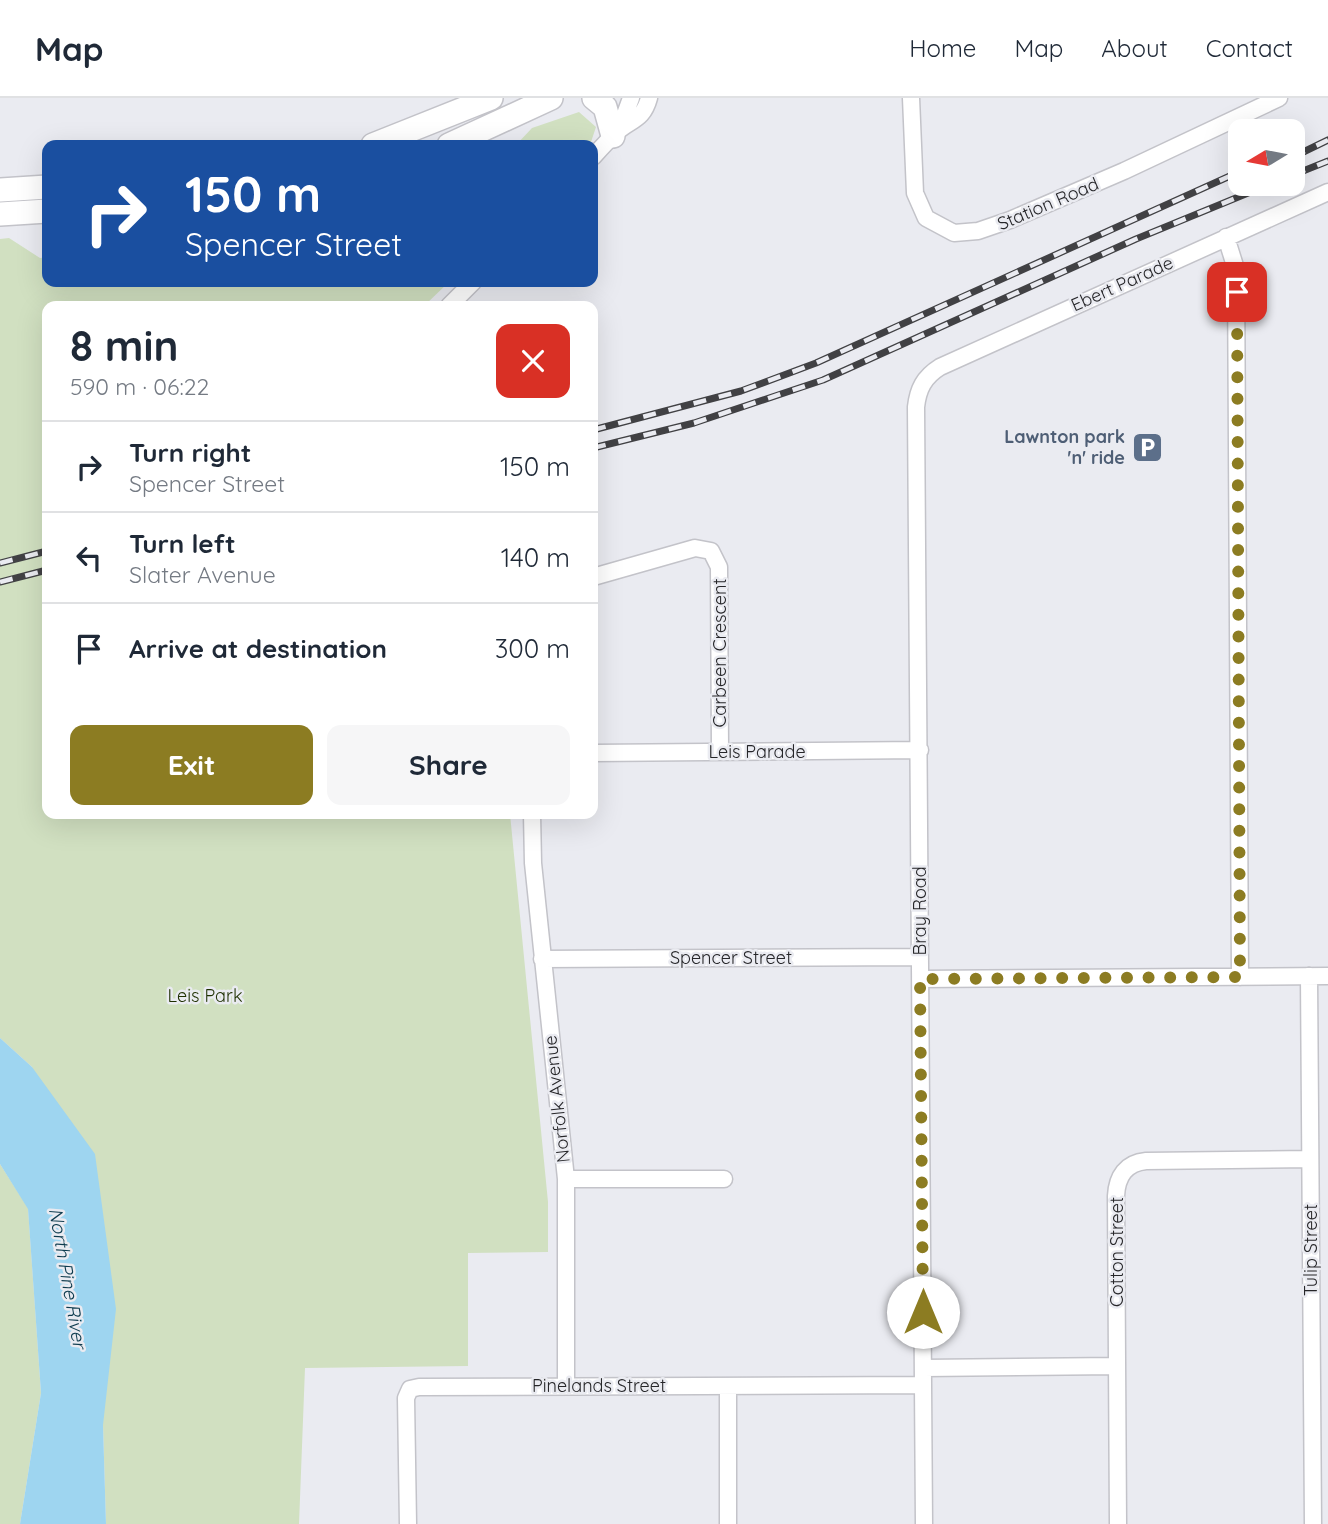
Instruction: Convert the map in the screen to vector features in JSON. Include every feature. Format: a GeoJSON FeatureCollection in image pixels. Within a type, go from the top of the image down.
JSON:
{"type":"FeatureCollection","features":[{"type":"Feature","properties":{"kind":"highway"},"geometry":{"type":"LineString","coordinates":[[386,140],[491,98]]}},
{"type":"Feature","properties":{"kind":"highway"},"geometry":{"type":"LineString","coordinates":[[460,140],[551,98]]}},
{"type":"Feature","properties":{"kind":"highway"},"geometry":{"type":"LineString","coordinates":[[594,98],[605,107],[617,132]]}},
{"type":"Feature","properties":{"kind":"highway"},"geometry":{"type":"LineString","coordinates":[[3,190],[42,187]]}},
{"type":"Feature","properties":{"kind":"highway"},"geometry":{"type":"LineString","coordinates":[[0,214],[42,211]]}},
{"type":"Feature","properties":{"kind":"street"},"geometry":{"type":"LineString","coordinates":[[617,132],[631,98]]}},
{"type":"Feature","properties":{"kind":"street"},"geometry":{"type":"LineString","coordinates":[[598,152],[617,132],[634,123],[649,98]]}},
{"type":"Feature","properties":{"kind":"street","name":"Station Road"},"geometry":{"type":"LineString","coordinates":[[911,98],[913,178],[920,208],[926,218],[954,233],[978,231],[1010,220],[1124,171],[1279,98]]}},
{"type":"Feature","properties":{"kind":"street","name":"Ebert Parade"},"geometry":{"type":"LineString","coordinates":[[922,384],[940,367],[1328,192]]}},
{"type":"Feature","properties":{"kind":"street"},"geometry":{"type":"LineString","coordinates":[[1226,237],[1237,269],[1240,977]]}},
{"type":"Feature","properties":{"kind":"street"},"geometry":{"type":"LineString","coordinates":[[454,301],[468,287]]}},
{"type":"Feature","properties":{"kind":"street","name":"Bray Road"},"geometry":{"type":"LineString","coordinates":[[922,384],[916,407],[924,1524]]}},
{"type":"Feature","properties":{"kind":"street","name":"Carbeen Crescent"},"geometry":{"type":"LineString","coordinates":[[598,576],[695,548],[711,551],[719,567],[720,752]]}},
{"type":"Feature","properties":{"kind":"street","name":"Leis Parade"},"geometry":{"type":"LineString","coordinates":[[598,753],[920,750]]}},
{"type":"Feature","properties":{"kind":"street","name":"Norfolk Avenue"},"geometry":{"type":"LineString","coordinates":[[532,819],[542,959],[566,1179],[566,1386]]}},
{"type":"Feature","properties":{"kind":"street","name":"Spencer Street"},"geometry":{"type":"LineString","coordinates":[[542,959],[920,957]]}},
{"type":"Feature","properties":{"kind":"street","name":"Tulip Street"},"geometry":{"type":"LineString","coordinates":[[1309,976],[1313,1524]]}},
{"type":"Feature","properties":{"kind":"street"},"geometry":{"type":"LineString","coordinates":[[920,979],[1328,976]]}},
{"type":"Feature","properties":{"kind":"street","name":"Cotton Street"},"geometry":{"type":"LineString","coordinates":[[1118,1524],[1116,1189],[1124,1170],[1136,1162],[1146,1160],[1310,1159]]}},
{"type":"Feature","properties":{"kind":"street"},"geometry":{"type":"LineString","coordinates":[[566,1179],[724,1179]]}},
{"type":"Feature","properties":{"kind":"street"},"geometry":{"type":"LineString","coordinates":[[924,1368],[1117,1366]]}},
{"type":"Feature","properties":{"kind":"street","name":"Pinelands Street"},"geometry":{"type":"LineString","coordinates":[[408,1524],[406,1398],[410,1389],[923,1385]]}},
{"type":"Feature","properties":{"kind":"street"},"geometry":{"type":"LineString","coordinates":[[728,1386],[728,1524]]}},
{"type":"Feature","properties":{"kind":"green space"},"geometry":{"type":"Polygon","coordinates":[[[579,112],[596,127],[592,140],[521,140],[532,128],[579,112]]]}},
{"type":"Feature","properties":{"kind":"green space","name":"Leis Park"},"geometry":{"type":"Polygon","coordinates":[[[9,238],[42,258],[42,287],[444,287],[429,301],[42,301],[42,819],[510,819],[548,1202],[548,1252],[468,1253],[468,1366],[305,1368],[299,1524],[106,1524],[103,1425],[32,1067],[0,1038],[0,239],[9,238]]]}},
{"type":"Feature","properties":{"kind":"green space"},"geometry":{"type":"Polygon","coordinates":[[[0,1164],[28,1208],[41,1393],[20,1524],[0,1524],[0,1164]]]}},
{"type":"Feature","properties":{"kind":"water","name":"North Pine River"},"geometry":{"type":"Polygon","coordinates":[[[0,1038],[32,1067],[95,1154],[116,1309],[103,1425],[106,1524],[20,1524],[41,1393],[28,1209],[0,1164],[0,1038]]]}},
{"type":"Feature","properties":{"kind":"railway"},"geometry":{"type":"LineString","coordinates":[[1306,151],[1328,140]]}},
{"type":"Feature","properties":{"kind":"railway"},"geometry":{"type":"LineString","coordinates":[[1306,170],[1328,161]]}},
{"type":"Feature","properties":{"kind":"railway"},"geometry":{"type":"LineString","coordinates":[[598,429],[741,391],[816,363],[1228,177]]}},
{"type":"Feature","properties":{"kind":"railway"},"geometry":{"type":"LineString","coordinates":[[598,447],[694,423],[823,380],[1136,239],[1241,196]]}},
{"type":"Feature","properties":{"kind":"railway"},"geometry":{"type":"LineString","coordinates":[[0,563],[42,552]]}},
{"type":"Feature","properties":{"kind":"railway"},"geometry":{"type":"LineString","coordinates":[[0,582],[42,571]]}},
{"type":"Feature","properties":{"kind":"place","name":"Lawnton park 'n' ride"},"geometry":{"type":"Point","coordinates":[1148,447]}},
{"type":"Feature","properties":{"kind":"route"},"geometry":{"type":"LineString","coordinates":[[923,1312],[920,979],[1240,977],[1237,292]]}}]}
